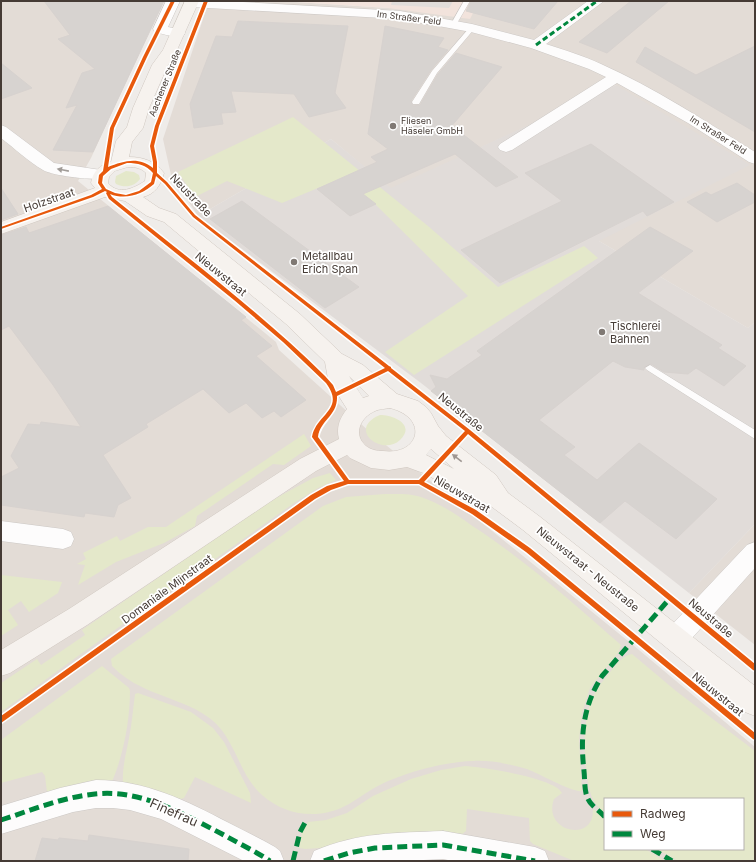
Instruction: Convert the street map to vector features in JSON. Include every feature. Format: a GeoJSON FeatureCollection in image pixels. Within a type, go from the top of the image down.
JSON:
{"type":"FeatureCollection","features":[{"type":"Feature","properties":{"kind":"main road"},"geometry":{"type":"LineString","coordinates":[[119,164],[124,141],[135,128],[141,108],[160,66],[170,50],[192,2]]}},
{"type":"Feature","properties":{"kind":"main road"},"geometry":{"type":"LineString","coordinates":[[135,128],[140,140],[138,163]]}},
{"type":"Feature","properties":{"kind":"main road"},"geometry":{"type":"LineString","coordinates":[[138,163],[148,166],[154,173],[153,183],[142,191],[128,195],[114,195],[102,183],[111,167],[119,164],[138,163]]}},
{"type":"Feature","properties":{"kind":"main road","name":"Holzstraat"},"geometry":{"type":"LineString","coordinates":[[1,228],[92,196],[102,183]]}},
{"type":"Feature","properties":{"kind":"main road"},"geometry":{"type":"LineString","coordinates":[[148,187],[168,205],[170,218]]}},
{"type":"Feature","properties":{"kind":"main road"},"geometry":{"type":"LineString","coordinates":[[128,195],[153,212],[170,218],[293,319],[335,359],[356,370],[379,392],[390,400],[409,405],[426,421],[426,438],[422,445],[409,458],[393,461],[373,460],[356,450],[350,443],[348,436],[350,420],[359,410],[370,403],[390,400]]}},
{"type":"Feature","properties":{"kind":"main road"},"geometry":{"type":"LineString","coordinates":[[335,359],[339,379],[359,410]]}},
{"type":"Feature","properties":{"kind":"main road","name":"Nieuwstraat - Neustraße"},"geometry":{"type":"LineString","coordinates":[[427,429],[438,442],[488,482],[500,500],[536,527],[755,703]]}},
{"type":"Feature","properties":{"kind":"main road"},"geometry":{"type":"LineString","coordinates":[[1,664],[78,617],[298,472],[350,443]]}},
{"type":"Feature","properties":{"kind":"main road","name":"Nieuwstraat"},"geometry":{"type":"LineString","coordinates":[[409,458],[434,468],[477,492],[500,500]]}},
{"type":"Feature","properties":{"kind":"street"},"geometry":{"type":"LineString","coordinates":[[173,1],[160,29],[178,33]]}},
{"type":"Feature","properties":{"kind":"street"},"geometry":{"type":"LineString","coordinates":[[536,45],[597,1]]}},
{"type":"Feature","properties":{"kind":"street","name":"Im Straßer Feld"},"geometry":{"type":"LineString","coordinates":[[192,2],[400,15],[454,24],[536,45],[594,66],[617,77],[693,120],[755,159]]}},
{"type":"Feature","properties":{"kind":"street"},"geometry":{"type":"LineString","coordinates":[[506,147],[617,77]]}},
{"type":"Feature","properties":{"kind":"street"},"geometry":{"type":"LineString","coordinates":[[1,130],[49,167],[73,172],[102,183]]}},
{"type":"Feature","properties":{"kind":"street"},"geometry":{"type":"LineString","coordinates":[[1,531],[63,539]]}},
{"type":"Feature","properties":{"kind":"street"},"geometry":{"type":"LineString","coordinates":[[676,639],[755,552]]}},
{"type":"Feature","properties":{"kind":"street","name":"Finefrau"},"geometry":{"type":"LineString","coordinates":[[1,820],[80,797],[96,794],[140,798],[164,806],[270,861]]}},
{"type":"Feature","properties":{"kind":"street"},"geometry":{"type":"LineString","coordinates":[[324,861],[349,853],[375,848],[443,845],[535,861]]}},
{"type":"Feature","properties":{"kind":"lane"},"geometry":{"type":"LineString","coordinates":[[454,24],[467,1]]}},
{"type":"Feature","properties":{"kind":"lane"},"geometry":{"type":"LineString","coordinates":[[416,102],[434,72],[472,28]]}},
{"type":"Feature","properties":{"kind":"lane"},"geometry":{"type":"LineString","coordinates":[[650,368],[755,434]]}},
{"type":"Feature","properties":{"kind":"shaded area"},"geometry":{"type":"Polygon","coordinates":[[[1,1],[163,1],[91,158],[78,181],[276,342],[279,350],[371,433],[633,645],[755,747],[755,861],[1,861],[1,1]]]}},
{"type":"Feature","properties":{"kind":"shaded area"},"geometry":{"type":"Polygon","coordinates":[[[209,1],[296,1],[388,8],[479,1],[755,1],[755,322],[748,328],[599,241],[616,85],[391,189],[331,139],[198,216],[171,175],[163,139],[209,1]]]}},
{"type":"Feature","properties":{"kind":"shaded area"},"geometry":{"type":"Polygon","coordinates":[[[296,1],[479,1],[470,19],[388,8],[296,1]]]}},
{"type":"Feature","properties":{"kind":"shaded area"},"geometry":{"type":"Polygon","coordinates":[[[392,1],[453,1],[449,8],[391,5],[392,1]]]}},
{"type":"Feature","properties":{"kind":"shaded area"},"geometry":{"type":"Polygon","coordinates":[[[616,85],[750,165],[599,241],[748,328],[755,322],[755,524],[689,593],[421,383],[198,216],[331,139],[391,188],[616,85]]]}},
{"type":"Feature","properties":{"kind":"shaded area"},"geometry":{"type":"Polygon","coordinates":[[[755,524],[755,645],[689,593],[755,524]]]}},
{"type":"Feature","properties":{"kind":"green space"},"geometry":{"type":"Polygon","coordinates":[[[293,117],[428,226],[498,287],[584,246],[598,258],[414,375],[385,352],[468,296],[375,204],[342,178],[282,203],[227,181],[195,197],[178,172],[293,117]]]}},
{"type":"Feature","properties":{"kind":"green space"},"geometry":{"type":"Polygon","coordinates":[[[126,171],[134,172],[139,175],[140,179],[138,182],[129,186],[116,184],[116,176],[126,171]]]}},
{"type":"Feature","properties":{"kind":"green space"},"geometry":{"type":"Polygon","coordinates":[[[380,415],[386,415],[397,419],[404,425],[406,430],[400,440],[393,444],[384,445],[370,439],[367,434],[366,427],[370,421],[380,415]]]}},
{"type":"Feature","properties":{"kind":"green space"},"geometry":{"type":"Polygon","coordinates":[[[304,434],[311,446],[284,465],[273,464],[197,516],[195,526],[164,543],[116,562],[78,585],[85,565],[77,564],[86,559],[83,553],[117,536],[120,541],[148,527],[166,527],[304,434]]]}},
{"type":"Feature","properties":{"kind":"green space"},"geometry":{"type":"Polygon","coordinates":[[[330,473],[336,480],[318,488],[294,503],[1,712],[1,683],[37,659],[41,665],[85,635],[82,630],[267,503],[313,478],[330,473]]]}},
{"type":"Feature","properties":{"kind":"green space"},"geometry":{"type":"Polygon","coordinates":[[[385,494],[412,495],[428,499],[453,513],[491,538],[530,567],[621,645],[618,653],[590,688],[582,713],[579,740],[582,791],[571,789],[527,769],[500,763],[473,761],[430,767],[398,777],[378,786],[338,809],[316,814],[293,812],[272,802],[254,787],[242,768],[227,737],[212,720],[196,709],[130,681],[112,666],[111,659],[323,506],[346,497],[385,494]]]}},
{"type":"Feature","properties":{"kind":"green space"},"geometry":{"type":"Polygon","coordinates":[[[1,575],[62,582],[58,593],[29,612],[21,601],[8,610],[18,625],[1,636],[1,575]]]}},
{"type":"Feature","properties":{"kind":"green space"},"geometry":{"type":"Polygon","coordinates":[[[632,654],[676,691],[755,751],[755,861],[678,861],[659,850],[744,850],[744,798],[604,798],[604,812],[594,801],[589,788],[586,765],[585,728],[587,717],[595,693],[604,680],[625,657],[632,654]]]}},
{"type":"Feature","properties":{"kind":"green space"},"geometry":{"type":"Polygon","coordinates":[[[102,666],[129,688],[130,691],[129,714],[125,739],[111,784],[47,792],[45,776],[42,772],[1,783],[1,740],[102,666]]]}},
{"type":"Feature","properties":{"kind":"green space"},"geometry":{"type":"Polygon","coordinates":[[[138,693],[191,712],[213,728],[224,742],[250,793],[251,803],[195,777],[184,798],[180,799],[123,784],[124,767],[135,694],[138,693]]]}},
{"type":"Feature","properties":{"kind":"green space"},"geometry":{"type":"Polygon","coordinates":[[[465,766],[518,774],[546,783],[557,788],[562,793],[554,799],[552,810],[555,819],[561,826],[578,830],[586,827],[591,820],[593,810],[595,810],[604,819],[604,850],[647,850],[665,861],[574,861],[533,844],[530,841],[529,818],[467,809],[466,831],[462,834],[413,832],[320,848],[299,848],[302,832],[308,822],[326,820],[347,813],[373,796],[411,779],[441,770],[465,766]]]}},
{"type":"Feature","properties":{"kind":"building"},"geometry":{"type":"Polygon","coordinates":[[[44,1],[164,1],[93,152],[53,150],[77,105],[66,108],[82,73],[95,69],[58,39],[70,35],[44,1]]]}},
{"type":"Feature","properties":{"kind":"building"},"geometry":{"type":"Polygon","coordinates":[[[471,1],[558,1],[534,29],[466,11],[471,1]]]}},
{"type":"Feature","properties":{"kind":"building"},"geometry":{"type":"Polygon","coordinates":[[[631,1],[669,1],[607,53],[579,42],[631,1]]]}},
{"type":"Feature","properties":{"kind":"building"},"geometry":{"type":"Polygon","coordinates":[[[238,21],[348,26],[335,93],[346,108],[309,117],[294,94],[231,91],[236,112],[221,113],[223,124],[194,128],[190,104],[216,36],[232,37],[238,21]]]}},
{"type":"Feature","properties":{"kind":"building"},"geometry":{"type":"Polygon","coordinates":[[[385,26],[444,38],[438,47],[448,50],[431,70],[411,101],[413,106],[420,105],[438,74],[456,53],[502,67],[449,129],[455,136],[460,132],[518,177],[496,187],[455,154],[363,194],[376,204],[350,216],[317,189],[377,162],[371,157],[388,149],[368,134],[385,26]]]}},
{"type":"Feature","properties":{"kind":"building"},"geometry":{"type":"Polygon","coordinates":[[[755,46],[755,132],[636,62],[645,47],[696,75],[755,46]]]}},
{"type":"Feature","properties":{"kind":"building"},"geometry":{"type":"Polygon","coordinates":[[[1,63],[17,76],[32,88],[1,99],[1,63]]]}},
{"type":"Feature","properties":{"kind":"building"},"geometry":{"type":"Polygon","coordinates":[[[591,144],[674,202],[647,216],[643,211],[500,283],[461,250],[562,201],[525,173],[591,144]]]}},
{"type":"Feature","properties":{"kind":"building"},"geometry":{"type":"Polygon","coordinates":[[[737,183],[755,195],[755,202],[717,222],[687,202],[706,192],[711,195],[737,183]]]}},
{"type":"Feature","properties":{"kind":"building"},"geometry":{"type":"Polygon","coordinates":[[[1,188],[18,214],[1,220],[1,188]]]}},
{"type":"Feature","properties":{"kind":"building","name":"Metallbau Erich Span"},"geometry":{"type":"Polygon","coordinates":[[[242,201],[359,287],[325,308],[210,219],[242,201]]]}},
{"type":"Feature","properties":{"kind":"building"},"geometry":{"type":"Polygon","coordinates":[[[108,206],[246,317],[241,320],[272,346],[256,356],[306,400],[281,417],[274,411],[262,418],[246,403],[229,413],[203,389],[146,424],[148,427],[103,455],[131,498],[118,505],[114,517],[85,513],[84,517],[1,505],[1,477],[19,468],[11,456],[28,424],[40,425],[41,422],[81,427],[53,385],[9,326],[1,330],[1,235],[26,227],[29,233],[108,206]]]}},
{"type":"Feature","properties":{"kind":"building"},"geometry":{"type":"Polygon","coordinates":[[[650,227],[693,251],[638,293],[722,345],[718,348],[746,366],[724,386],[696,368],[688,374],[664,372],[651,364],[644,367],[644,370],[625,367],[613,361],[539,420],[575,447],[564,455],[597,480],[639,443],[717,499],[676,539],[625,501],[600,523],[431,391],[436,387],[430,375],[447,379],[482,355],[477,351],[650,227]]]}},
{"type":"Feature","properties":{"kind":"building"},"geometry":{"type":"Polygon","coordinates":[[[89,835],[189,849],[188,861],[35,861],[42,838],[88,841],[89,835]]]}},
{"type":"Feature","properties":{"kind":"marked path"},"geometry":{"type":"LineString","coordinates":[[536,45],[597,1]]}},
{"type":"Feature","properties":{"kind":"marked path"},"geometry":{"type":"LineString","coordinates":[[604,816],[589,801],[586,793],[582,735],[583,723],[589,699],[602,676],[671,597]]}},
{"type":"Feature","properties":{"kind":"marked path"},"geometry":{"type":"LineString","coordinates":[[1,820],[73,798],[96,794],[130,796],[179,812],[270,861]]}},
{"type":"Feature","properties":{"kind":"marked path"},"geometry":{"type":"LineString","coordinates":[[293,861],[300,832],[307,819]]}},
{"type":"Feature","properties":{"kind":"marked path"},"geometry":{"type":"LineString","coordinates":[[324,861],[349,853],[375,848],[443,845],[535,861]]}},
{"type":"Feature","properties":{"kind":"marked path"},"geometry":{"type":"LineString","coordinates":[[654,850],[672,861]]}},
{"type":"Feature","properties":{"kind":"cycle path"},"geometry":{"type":"LineString","coordinates":[[105,171],[112,128],[173,1]]}},
{"type":"Feature","properties":{"kind":"cycle path","name":"Aachener Straße"},"geometry":{"type":"LineString","coordinates":[[206,1],[157,126],[152,146],[155,162],[155,173],[166,183],[194,216],[468,431],[755,668]]}},
{"type":"Feature","properties":{"kind":"cycle path"},"geometry":{"type":"LineString","coordinates":[[127,162],[139,163],[149,167],[155,173],[153,183],[140,192],[126,196],[114,194],[105,190],[100,183],[101,175],[109,168],[127,162]]}},
{"type":"Feature","properties":{"kind":"cycle path"},"geometry":{"type":"LineString","coordinates":[[1,228],[92,196],[104,190]]}},
{"type":"Feature","properties":{"kind":"cycle path"},"geometry":{"type":"LineString","coordinates":[[108,193],[110,198],[260,320],[319,373],[331,386],[334,391],[335,402],[330,413],[318,427],[315,437],[348,482]]}},
{"type":"Feature","properties":{"kind":"cycle path"},"geometry":{"type":"LineString","coordinates":[[335,395],[389,368]]}},
{"type":"Feature","properties":{"kind":"cycle path","name":"Neustraße"},"geometry":{"type":"LineString","coordinates":[[420,482],[468,431]]}},
{"type":"Feature","properties":{"kind":"cycle path","name":"Domaniale Mijnstraat"},"geometry":{"type":"LineString","coordinates":[[1,720],[313,497],[329,488],[348,482],[420,482],[474,512],[528,550],[755,737]]}},
{"type":"Feature","properties":{"kind":"place","name":"Fliesen Häseler GmbH"},"geometry":{"type":"Point","coordinates":[393,126]}},
{"type":"Feature","properties":{"kind":"place","name":"Metallbau Erich Span"},"geometry":{"type":"Point","coordinates":[294,262]}},
{"type":"Feature","properties":{"kind":"place","name":"Tischlerei Bahnen"},"geometry":{"type":"Point","coordinates":[602,332]}}]}
